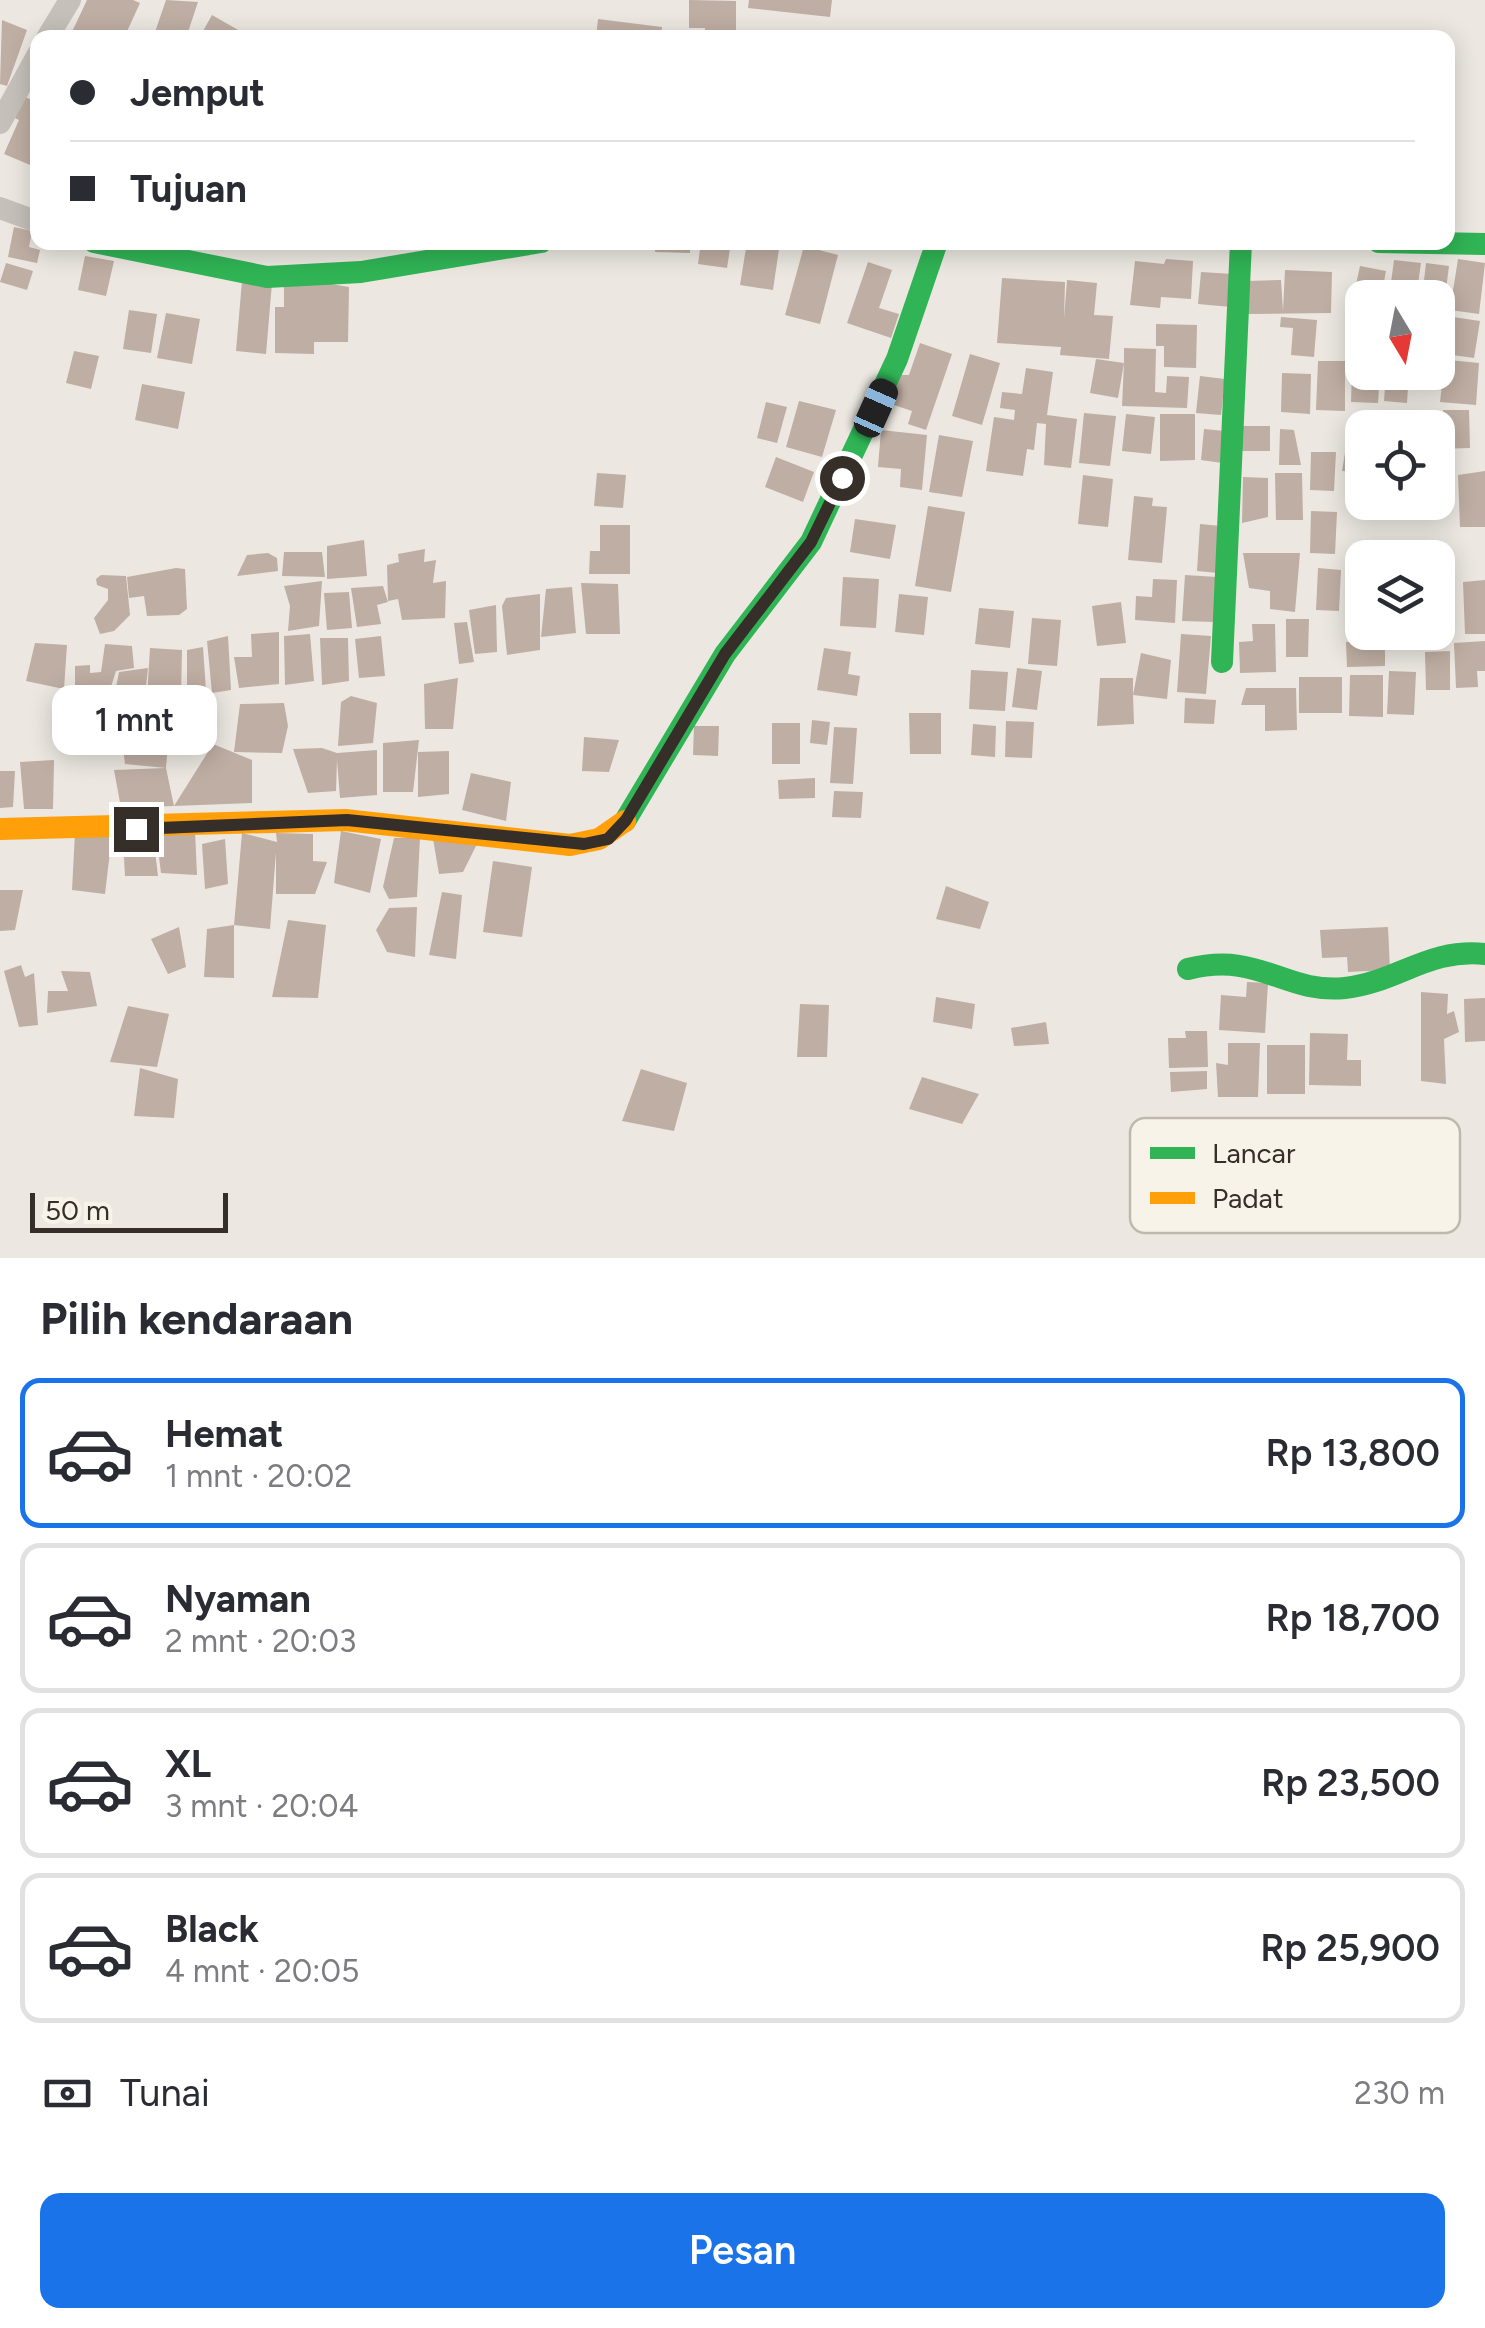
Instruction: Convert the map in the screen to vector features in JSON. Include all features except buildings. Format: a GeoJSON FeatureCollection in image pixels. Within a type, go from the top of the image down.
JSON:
{"type":"FeatureCollection","features":[{"type":"Feature","properties":{"kind":"street"},"geometry":{"type":"LineString","coordinates":[[53,30],[70,0]]}},
{"type":"Feature","properties":{"kind":"street"},"geometry":{"type":"LineString","coordinates":[[0,123],[30,69]]}},
{"type":"Feature","properties":{"kind":"street"},"geometry":{"type":"LineString","coordinates":[[0,208],[30,219]]}},
{"type":"Feature","properties":{"kind":"street"},"geometry":{"type":"LineString","coordinates":[[1455,243],[1485,244]]}},
{"type":"Feature","properties":{"kind":"street"},"geometry":{"type":"LineString","coordinates":[[134,250],[267,277],[361,272],[493,250]]}},
{"type":"Feature","properties":{"kind":"street"},"geometry":{"type":"LineString","coordinates":[[0,829],[100,830],[347,820],[534,843],[594,844],[608,839],[626,820],[725,654],[811,542],[898,359],[934,250]]}},
{"type":"Feature","properties":{"kind":"street"},"geometry":{"type":"LineString","coordinates":[[1222,662],[1242,250]]}},
{"type":"Feature","properties":{"kind":"street"},"geometry":{"type":"LineString","coordinates":[[1188,969],[1217,960],[1247,961],[1266,973],[1328,988],[1377,980],[1448,952],[1485,954]]}},
{"type":"Feature","properties":{"kind":"traffic: fast"},"geometry":{"type":"LineString","coordinates":[[1455,243],[1485,244]]}},
{"type":"Feature","properties":{"kind":"traffic: fast"},"geometry":{"type":"LineString","coordinates":[[134,250],[267,277],[361,272],[493,250]]}},
{"type":"Feature","properties":{"kind":"traffic: fast"},"geometry":{"type":"LineString","coordinates":[[625,821],[725,654],[811,542],[897,359],[934,250]]}},
{"type":"Feature","properties":{"kind":"traffic: fast"},"geometry":{"type":"LineString","coordinates":[[1222,662],[1241,250]]}},
{"type":"Feature","properties":{"kind":"traffic: fast"},"geometry":{"type":"LineString","coordinates":[[1188,969],[1234,965],[1305,985],[1345,988],[1447,956],[1485,954]]}},
{"type":"Feature","properties":{"kind":"traffic: slow"},"geometry":{"type":"LineString","coordinates":[[0,829],[345,820],[570,845],[599,839],[625,821]]}},
{"type":"Feature","properties":{"kind":"route"},"geometry":{"type":"LineString","coordinates":[[136,829],[347,820],[534,843],[594,844],[608,839],[626,820],[725,654],[811,542],[842,478]]}}]}
